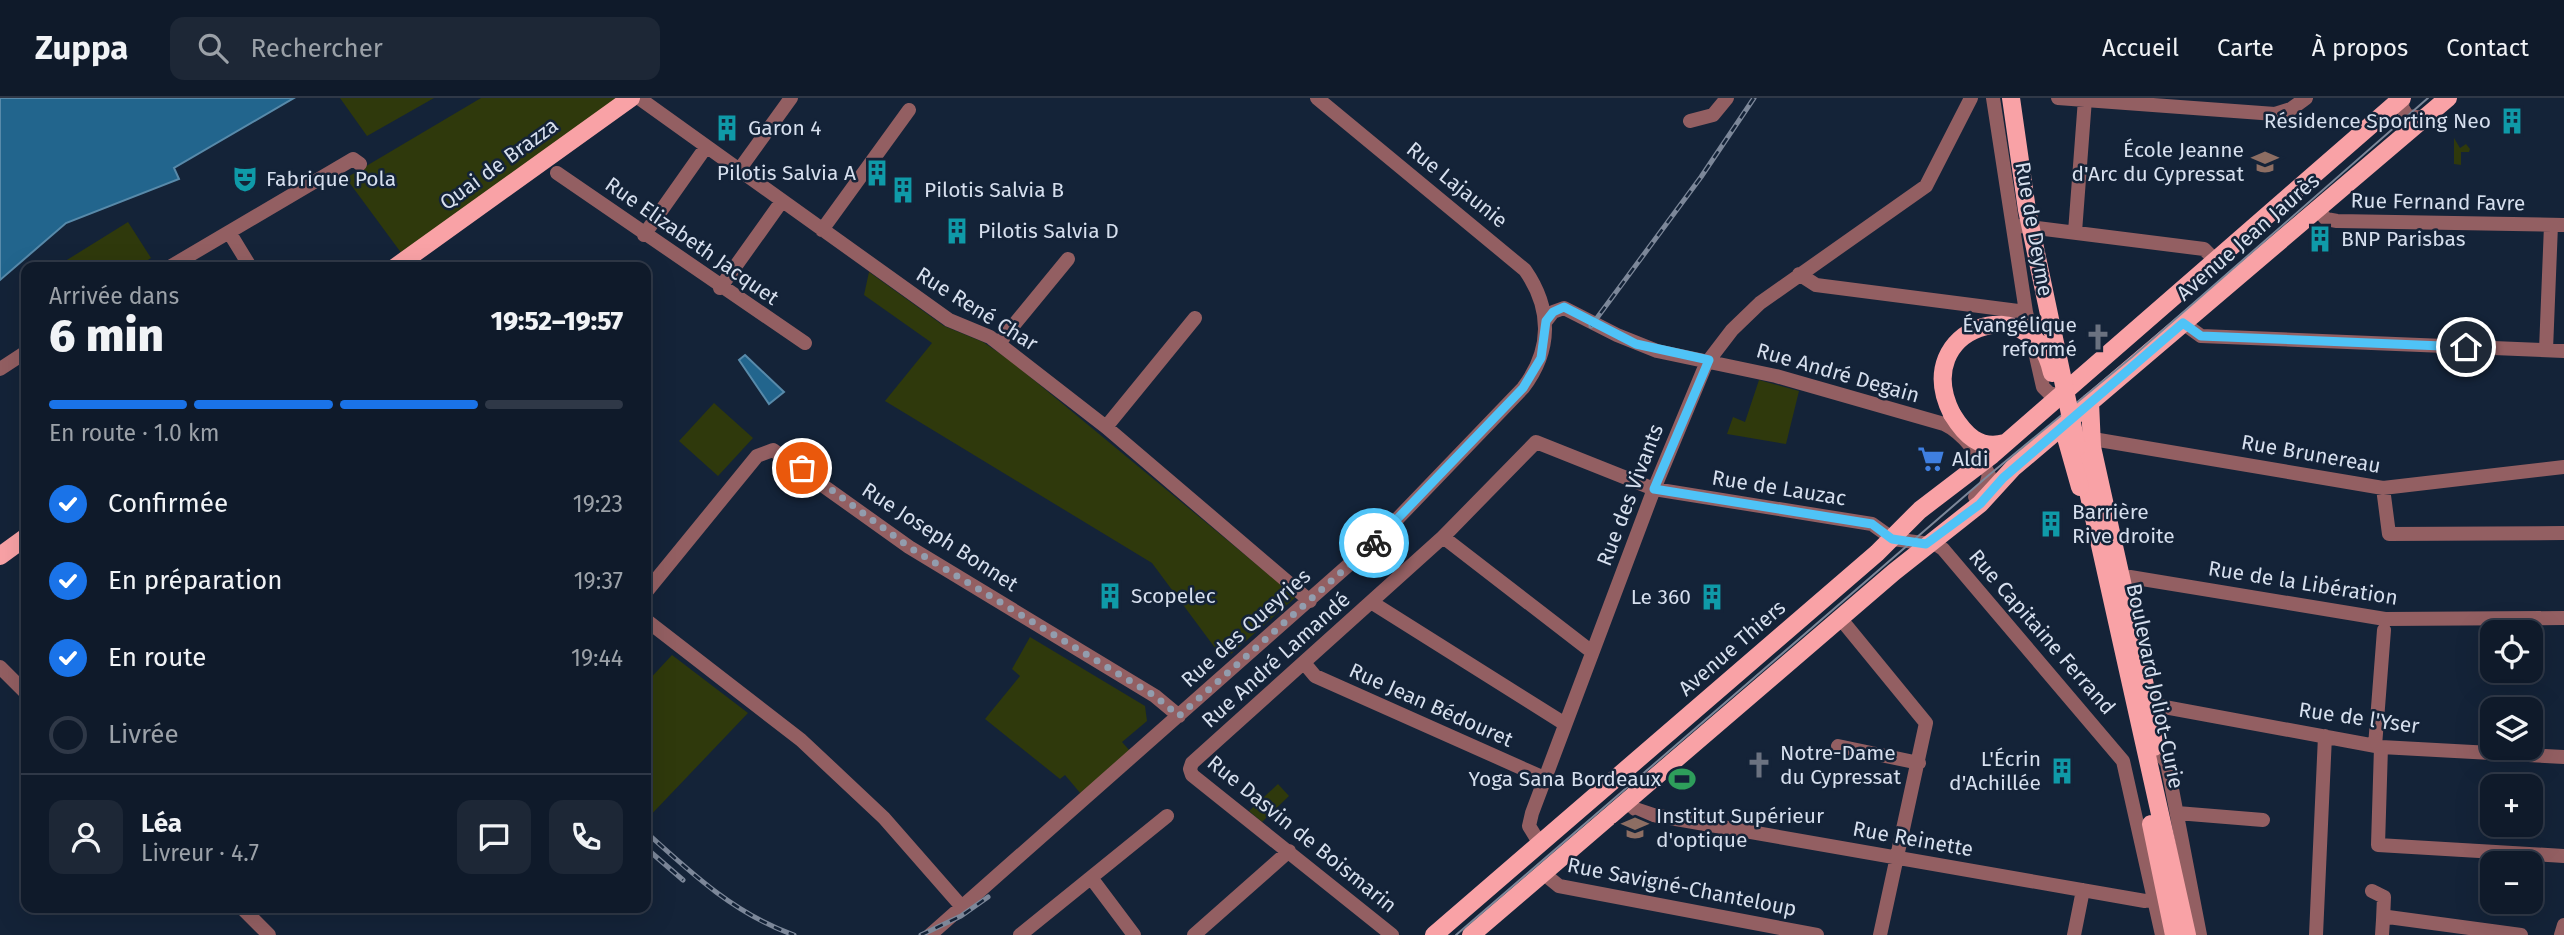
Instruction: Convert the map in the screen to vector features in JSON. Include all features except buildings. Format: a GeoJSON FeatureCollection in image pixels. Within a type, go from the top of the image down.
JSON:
{"type":"FeatureCollection","features":[{"type":"Feature","properties":{"kind":"main road","name":"Quai de Brazza"},"geometry":{"type":"LineString","coordinates":[[402,262],[631,98]]}},
{"type":"Feature","properties":{"kind":"main road"},"geometry":{"type":"LineString","coordinates":[[2011,98],[2027,210],[2121,579],[2137,706],[2154,746],[2171,854]]}},
{"type":"Feature","properties":{"kind":"main road","name":"Avenue Jean Jaurès"},"geometry":{"type":"LineString","coordinates":[[2060,395],[2402,98]]}},
{"type":"Feature","properties":{"kind":"main road","name":"Avenue Jean Jaurès"},"geometry":{"type":"LineString","coordinates":[[2085,407],[2448,98]]}},
{"type":"Feature","properties":{"kind":"main road"},"geometry":{"type":"LineString","coordinates":[[2005,443],[1987,445],[1960,431],[1942,385],[1945,360],[1958,340],[1974,329],[1996,324],[2008,325],[2028,334],[2047,356],[2068,449],[2080,487]]}},
{"type":"Feature","properties":{"kind":"main road","name":"Avenue Thiers"},"geometry":{"type":"LineString","coordinates":[[1434,935],[1892,539],[1920,510],[2005,443],[2060,395]]}},
{"type":"Feature","properties":{"kind":"main road"},"geometry":{"type":"LineString","coordinates":[[1474,934],[1923,544],[1980,504],[2003,478],[2085,407],[2088,410],[2087,444],[2080,487]]}},
{"type":"Feature","properties":{"kind":"main road","name":"Boulevard Joliot-Curie"},"geometry":{"type":"LineString","coordinates":[[2087,444],[2089,486],[2187,935]]}},
{"type":"Feature","properties":{"kind":"main road","name":"Boulevard Joliot-Curie"},"geometry":{"type":"LineString","coordinates":[[2080,487],[2137,706],[2174,935]]}},
{"type":"Feature","properties":{"kind":"main road"},"geometry":{"type":"LineString","coordinates":[[0,556],[21,541]]}},
{"type":"Feature","properties":{"kind":"street","name":"Rue René Char"},"geometry":{"type":"LineString","coordinates":[[639,98],[949,320],[999,344],[1106,427],[1310,601]]}},
{"type":"Feature","properties":{"kind":"street"},"geometry":{"type":"LineString","coordinates":[[739,170],[791,98]]}},
{"type":"Feature","properties":{"kind":"street","name":"Rue Lajaunie"},"geometry":{"type":"LineString","coordinates":[[1317,98],[1513,257],[1533,282],[1546,321]]}},
{"type":"Feature","properties":{"kind":"street"},"geometry":{"type":"LineString","coordinates":[[1690,121],[1713,115],[1727,98]]}},
{"type":"Feature","properties":{"kind":"street","name":"Rue des Vivants"},"geometry":{"type":"LineString","coordinates":[[1540,844],[1529,826],[1544,778],[1654,489],[1709,360],[1732,330],[1760,303],[1926,186],[1971,98]]}},
{"type":"Feature","properties":{"kind":"street","name":"Rue de Deyme"},"geometry":{"type":"LineString","coordinates":[[1993,98],[2026,312],[2043,387],[2049,393],[2060,395]]}},
{"type":"Feature","properties":{"kind":"street"},"geometry":{"type":"LineString","coordinates":[[2058,98],[2150,101],[2275,114],[2291,109],[2306,98]]}},
{"type":"Feature","properties":{"kind":"street"},"geometry":{"type":"LineString","coordinates":[[2402,98],[2402,107],[2407,116],[2424,118]]}},
{"type":"Feature","properties":{"kind":"street"},"geometry":{"type":"LineString","coordinates":[[2075,232],[2085,99]]}},
{"type":"Feature","properties":{"kind":"street"},"geometry":{"type":"LineString","coordinates":[[822,230],[909,110]]}},
{"type":"Feature","properties":{"kind":"street"},"geometry":{"type":"LineString","coordinates":[[643,235],[706,147]]}},
{"type":"Feature","properties":{"kind":"street"},"geometry":{"type":"LineString","coordinates":[[178,262],[353,159],[360,164]]}},
{"type":"Feature","properties":{"kind":"street","name":"Rue Elizabeth Jacquet"},"geometry":{"type":"LineString","coordinates":[[557,173],[720,288],[805,343]]}},
{"type":"Feature","properties":{"kind":"street"},"geometry":{"type":"LineString","coordinates":[[720,288],[782,201]]}},
{"type":"Feature","properties":{"kind":"street","name":"Rue Fernand Favre"},"geometry":{"type":"LineString","coordinates":[[2316,208],[2326,219],[2337,222],[2557,225]]}},
{"type":"Feature","properties":{"kind":"street"},"geometry":{"type":"LineString","coordinates":[[2546,350],[2557,225]]}},
{"type":"Feature","properties":{"kind":"street"},"geometry":{"type":"LineString","coordinates":[[2012,226],[2204,249],[2217,261]]}},
{"type":"Feature","properties":{"kind":"street"},"geometry":{"type":"LineString","coordinates":[[229,232],[247,262]]}},
{"type":"Feature","properties":{"kind":"street"},"geometry":{"type":"LineString","coordinates":[[999,344],[1068,259]]}},
{"type":"Feature","properties":{"kind":"street"},"geometry":{"type":"LineString","coordinates":[[1799,274],[1816,285],[2026,312]]}},
{"type":"Feature","properties":{"kind":"street","name":"Rue André Degain"},"geometry":{"type":"LineString","coordinates":[[1546,321],[1553,312],[1564,307],[1636,344],[1776,376],[1944,424],[1960,431]]}},
{"type":"Feature","properties":{"kind":"street"},"geometry":{"type":"LineString","coordinates":[[1106,427],[1195,318]]}},
{"type":"Feature","properties":{"kind":"street","name":"Rue des Queyries"},"geometry":{"type":"LineString","coordinates":[[930,935],[1310,601],[1417,501],[1533,374],[1541,358],[1546,321]]}},
{"type":"Feature","properties":{"kind":"street"},"geometry":{"type":"LineString","coordinates":[[2183,323],[2201,336],[2564,351]]}},
{"type":"Feature","properties":{"kind":"street"},"geometry":{"type":"LineString","coordinates":[[0,369],[21,355]]}},
{"type":"Feature","properties":{"kind":"street"},"geometry":{"type":"LineString","coordinates":[[2060,395],[2085,407]]}},
{"type":"Feature","properties":{"kind":"street"},"geometry":{"type":"LineString","coordinates":[[1923,544],[1985,488],[1989,475],[1976,466],[1960,431]]}},
{"type":"Feature","properties":{"kind":"street","name":"Rue André Lamandé"},"geometry":{"type":"LineString","coordinates":[[1192,764],[1443,537],[1536,442],[1654,489]]}},
{"type":"Feature","properties":{"kind":"street","name":"Rue Brunereau"},"geometry":{"type":"LineString","coordinates":[[2087,444],[2383,488],[2564,467]]}},
{"type":"Feature","properties":{"kind":"street","name":"Rue Joseph Bonnet"},"geometry":{"type":"LineString","coordinates":[[651,586],[757,456],[773,450],[909,547],[1155,696],[1179,716]]}},
{"type":"Feature","properties":{"kind":"street"},"geometry":{"type":"LineString","coordinates":[[1923,544],[1912,533],[1915,526],[1976,466]]}},
{"type":"Feature","properties":{"kind":"street"},"geometry":{"type":"LineString","coordinates":[[2383,488],[2389,534],[2564,533]]}},
{"type":"Feature","properties":{"kind":"street","name":"Rue de Lauzac"},"geometry":{"type":"LineString","coordinates":[[1654,489],[1872,524],[1892,539]]}},
{"type":"Feature","properties":{"kind":"street"},"geometry":{"type":"LineString","coordinates":[[1443,537],[1592,652]]}},
{"type":"Feature","properties":{"kind":"street"},"geometry":{"type":"LineString","coordinates":[[1892,539],[1923,544]]}},
{"type":"Feature","properties":{"kind":"street","name":"Rue Capitaine Ferrand"},"geometry":{"type":"LineString","coordinates":[[1923,544],[1943,549],[2033,658],[2120,755],[2154,899]]}},
{"type":"Feature","properties":{"kind":"street","name":"Rue de la Libération"},"geometry":{"type":"LineString","coordinates":[[2121,579],[2130,577],[2385,620],[2564,618]]}},
{"type":"Feature","properties":{"kind":"street"},"geometry":{"type":"LineString","coordinates":[[1371,602],[1565,724]]}},
{"type":"Feature","properties":{"kind":"street"},"geometry":{"type":"LineString","coordinates":[[1840,618],[1924,718],[1926,728],[1880,935]]}},
{"type":"Feature","properties":{"kind":"street"},"geometry":{"type":"LineString","coordinates":[[651,624],[801,740],[884,818],[962,907]]}},
{"type":"Feature","properties":{"kind":"street"},"geometry":{"type":"LineString","coordinates":[[2384,631],[2378,746],[2378,845],[2564,856]]}},
{"type":"Feature","properties":{"kind":"street","name":"Rue Jean Bédouret"},"geometry":{"type":"LineString","coordinates":[[1305,664],[1315,676],[1544,778]]}},
{"type":"Feature","properties":{"kind":"street"},"geometry":{"type":"LineString","coordinates":[[0,667],[21,688]]}},
{"type":"Feature","properties":{"kind":"street","name":"Rue de l'Yser"},"geometry":{"type":"LineString","coordinates":[[2137,706],[2159,706],[2378,746],[2564,757]]}},
{"type":"Feature","properties":{"kind":"street"},"geometry":{"type":"LineString","coordinates":[[2316,935],[2325,736]]}},
{"type":"Feature","properties":{"kind":"street"},"geometry":{"type":"LineString","coordinates":[[1838,746],[1919,763]]}},
{"type":"Feature","properties":{"kind":"street"},"geometry":{"type":"LineString","coordinates":[[2154,746],[2167,763],[2200,935]]}},
{"type":"Feature","properties":{"kind":"street","name":"Rue Dasvin de Boismarin"},"geometry":{"type":"LineString","coordinates":[[1192,764],[1192,775],[1392,935]]}},
{"type":"Feature","properties":{"kind":"street","name":"Rue Reinette"},"geometry":{"type":"LineString","coordinates":[[1627,802],[1635,809],[1653,814],[2145,901],[2154,899]]}},
{"type":"Feature","properties":{"kind":"street"},"geometry":{"type":"LineString","coordinates":[[2177,813],[2263,820]]}},
{"type":"Feature","properties":{"kind":"street"},"geometry":{"type":"LineString","coordinates":[[1020,935],[1167,816]]}},
{"type":"Feature","properties":{"kind":"street"},"geometry":{"type":"LineString","coordinates":[[1194,935],[1289,852]]}},
{"type":"Feature","properties":{"kind":"street","name":"Rue Savigné-Chanteloup"},"geometry":{"type":"LineString","coordinates":[[1543,873],[1559,886],[1817,935]]}},
{"type":"Feature","properties":{"kind":"street"},"geometry":{"type":"LineString","coordinates":[[1092,879],[1134,935]]}},
{"type":"Feature","properties":{"kind":"street"},"geometry":{"type":"LineString","coordinates":[[2074,935],[2084,890]]}},
{"type":"Feature","properties":{"kind":"street"},"geometry":{"type":"LineString","coordinates":[[2372,891],[2384,897],[2383,928]]}},
{"type":"Feature","properties":{"kind":"street"},"geometry":{"type":"LineString","coordinates":[[2154,899],[2162,935]]}},
{"type":"Feature","properties":{"kind":"street"},"geometry":{"type":"LineString","coordinates":[[247,913],[268,935]]}},
{"type":"Feature","properties":{"kind":"street"},"geometry":{"type":"LineString","coordinates":[[2383,928],[2398,917],[2521,935]]}},
{"type":"Feature","properties":{"kind":"street"},"geometry":{"type":"LineString","coordinates":[[2561,935],[2564,925]]}},
{"type":"Feature","properties":{"kind":"green space"},"geometry":{"type":"Polygon","coordinates":[[[340,98],[434,98],[367,136],[340,98]]]}},
{"type":"Feature","properties":{"kind":"green space"},"geometry":{"type":"Polygon","coordinates":[[[481,98],[617,98],[402,254],[346,178],[481,98]]]}},
{"type":"Feature","properties":{"kind":"green space"},"geometry":{"type":"Polygon","coordinates":[[[2454,138],[2460,148],[2466,144],[2470,149],[2469,152],[2461,152],[2461,165],[2454,164],[2454,138]]]}},
{"type":"Feature","properties":{"kind":"green space"},"geometry":{"type":"Polygon","coordinates":[[[128,222],[151,258],[145,262],[64,262],[128,222]]]}},
{"type":"Feature","properties":{"kind":"green space"},"geometry":{"type":"Polygon","coordinates":[[[869,272],[944,326],[983,342],[1011,361],[1296,597],[1224,660],[1152,563],[885,401],[932,343],[864,295],[869,272]]]}},
{"type":"Feature","properties":{"kind":"green space"},"geometry":{"type":"Polygon","coordinates":[[[1759,380],[1799,391],[1786,444],[1727,434],[1733,417],[1745,422],[1759,380]]]}},
{"type":"Feature","properties":{"kind":"green space"},"geometry":{"type":"Polygon","coordinates":[[[714,403],[753,438],[718,476],[679,441],[714,403]]]}},
{"type":"Feature","properties":{"kind":"green space"},"geometry":{"type":"Polygon","coordinates":[[[1030,637],[1145,706],[1147,721],[1122,742],[1130,751],[1081,794],[1065,775],[1060,779],[985,719],[1020,676],[1012,669],[1030,637]]]}},
{"type":"Feature","properties":{"kind":"green space"},"geometry":{"type":"Polygon","coordinates":[[[672,655],[748,713],[651,815],[651,678],[672,655]]]}},
{"type":"Feature","properties":{"kind":"green space"},"geometry":{"type":"Polygon","coordinates":[[[1278,784],[1289,796],[1262,822],[1249,811],[1278,784]]]}},
{"type":"Feature","properties":{"kind":"water"},"geometry":{"type":"Polygon","coordinates":[[[0,98],[294,98],[174,168],[179,179],[66,223],[0,280],[0,98]]]}},
{"type":"Feature","properties":{"kind":"water"},"geometry":{"type":"Polygon","coordinates":[[[745,355],[784,392],[769,404],[739,360],[745,355]]]}},
{"type":"Feature","properties":{"kind":"tram line"},"geometry":{"type":"LineString","coordinates":[[1456,935],[1989,475],[2132,357],[2428,98]]}},
{"type":"Feature","properties":{"kind":"railway"},"geometry":{"type":"LineString","coordinates":[[1591,326],[1701,177],[1754,98]]}},
{"type":"Feature","properties":{"kind":"railway"},"geometry":{"type":"LineString","coordinates":[[651,836],[733,904],[794,935]]}},
{"type":"Feature","properties":{"kind":"railway"},"geometry":{"type":"LineString","coordinates":[[651,852],[683,880]]}},
{"type":"Feature","properties":{"kind":"railway"},"geometry":{"type":"LineString","coordinates":[[921,935],[961,916],[988,897]]}},
{"type":"Feature","properties":{"kind":"way so far"},"geometry":{"type":"LineString","coordinates":[[802,468],[909,547],[1155,696],[1179,716],[1374,543]]}},
{"type":"Feature","properties":{"kind":"place","name":"Résidence Sporting Neo"},"geometry":{"type":"Point","coordinates":[2512,121]}},
{"type":"Feature","properties":{"kind":"place","name":"Garon 4"},"geometry":{"type":"Point","coordinates":[727,128]}},
{"type":"Feature","properties":{"kind":"place","name":"École Jeanne d'Arc du Cypressat"},"geometry":{"type":"Point","coordinates":[2265,162]}},
{"type":"Feature","properties":{"kind":"place","name":"Pilotis Salvia A"},"geometry":{"type":"Point","coordinates":[877,173]}},
{"type":"Feature","properties":{"kind":"place","name":"Fabrique Pola"},"geometry":{"type":"Point","coordinates":[245,179]}},
{"type":"Feature","properties":{"kind":"place","name":"Pilotis Salvia B"},"geometry":{"type":"Point","coordinates":[903,190]}},
{"type":"Feature","properties":{"kind":"place","name":"Pilotis Salvia D"},"geometry":{"type":"Point","coordinates":[957,231]}},
{"type":"Feature","properties":{"kind":"place","name":"BNP Parisbas"},"geometry":{"type":"Point","coordinates":[2320,239]}},
{"type":"Feature","properties":{"kind":"place","name":"Évangélique reformé"},"geometry":{"type":"Point","coordinates":[2098,337]}},
{"type":"Feature","properties":{"kind":"place","name":"Aldi"},"geometry":{"type":"Point","coordinates":[1931,459]}},
{"type":"Feature","properties":{"kind":"place","name":"Barrière Rive droite"},"geometry":{"type":"Point","coordinates":[2051,524]}},
{"type":"Feature","properties":{"kind":"place","name":"Scopelec"},"geometry":{"type":"Point","coordinates":[1110,596]}},
{"type":"Feature","properties":{"kind":"place","name":"Le 360"},"geometry":{"type":"Point","coordinates":[1712,597]}},
{"type":"Feature","properties":{"kind":"place","name":"Notre-Dame du Cypressat"},"geometry":{"type":"Point","coordinates":[1759,765]}},
{"type":"Feature","properties":{"kind":"place","name":"L'Écrin d'Achillée"},"geometry":{"type":"Point","coordinates":[2062,771]}},
{"type":"Feature","properties":{"kind":"place","name":"Yoga Sana Bordeaux"},"geometry":{"type":"Point","coordinates":[1682,779]}},
{"type":"Feature","properties":{"kind":"place","name":"Institut Supérieur d'optique"},"geometry":{"type":"Point","coordinates":[1635,828]}},
{"type":"Feature","properties":{"kind":"route"},"geometry":{"type":"LineString","coordinates":[[1374,543],[1482,432],[1517,391],[1523,388],[1541,358],[1546,342],[1546,321],[1556,309],[1564,307],[1636,344],[1657,351],[1709,360],[1654,489],[1872,524],[1892,539],[1926,544],[1954,526],[1980,504],[2003,478],[2183,323],[2201,336],[2466,347]]}}]}
